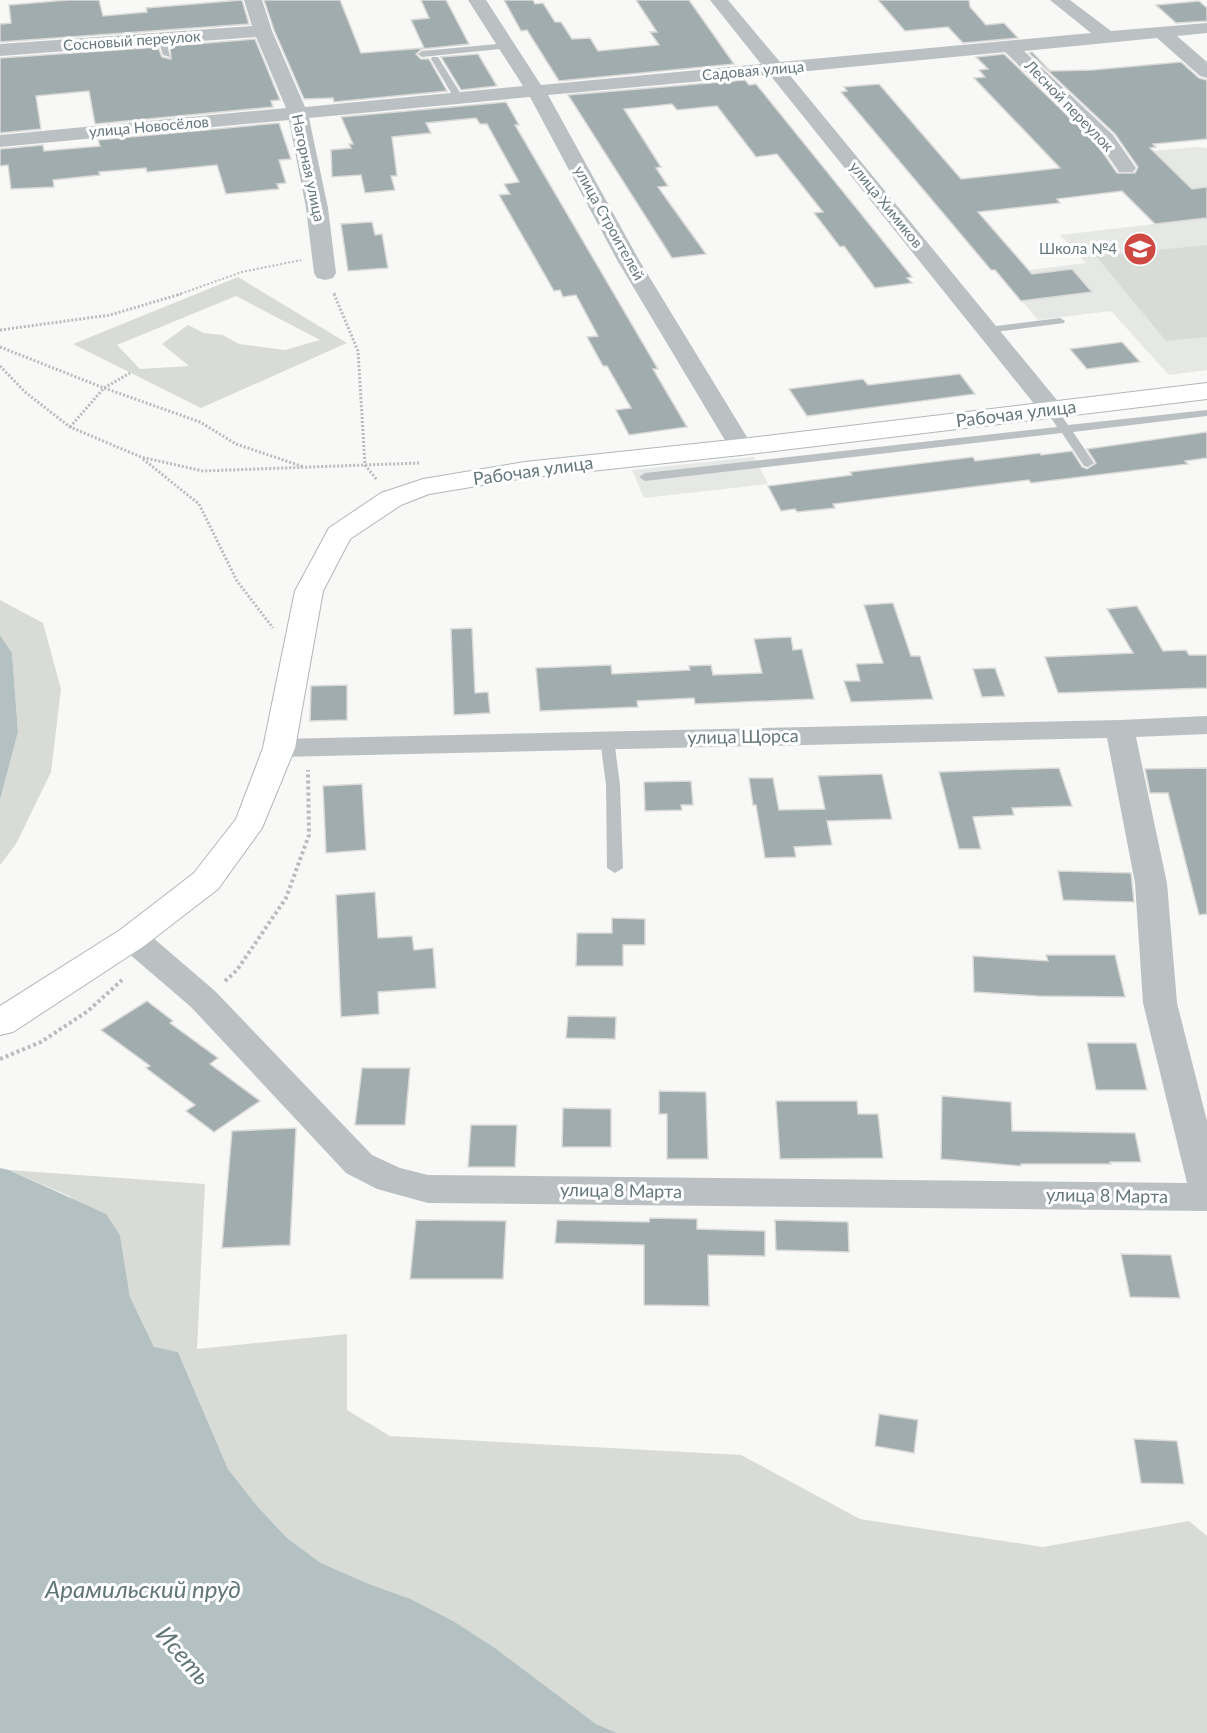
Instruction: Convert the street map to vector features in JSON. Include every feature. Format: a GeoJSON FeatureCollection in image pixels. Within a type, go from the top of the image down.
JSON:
{"type":"FeatureCollection","features":[{"type":"Feature","properties":{"kind":"main road","name":"Рабочая улица"},"geometry":{"type":"LineString","coordinates":[[0,1023],[142,946],[206,881],[250,821],[279,748],[309,591],[339,534],[391,499],[423,487],[525,470],[741,447],[1059,420],[1207,391]]}},
{"type":"Feature","properties":{"kind":"street","name":"Нагорная улица"},"geometry":{"type":"LineString","coordinates":[[253,0],[263,31],[298,114],[325,265]]}},
{"type":"Feature","properties":{"kind":"street","name":"улица Строителей"},"geometry":{"type":"LineString","coordinates":[[477,0],[536,91],[628,260],[741,447]]}},
{"type":"Feature","properties":{"kind":"street","name":"улица Химиков"},"geometry":{"type":"LineString","coordinates":[[719,0],[1059,420]]}},
{"type":"Feature","properties":{"kind":"street"},"geometry":{"type":"LineString","coordinates":[[1059,0],[1107,38]]}},
{"type":"Feature","properties":{"kind":"street","name":"Садовая улица"},"geometry":{"type":"LineString","coordinates":[[298,114],[1207,28]]}},
{"type":"Feature","properties":{"kind":"street","name":"Сосновый переулок"},"geometry":{"type":"LineString","coordinates":[[0,50],[164,47],[263,31]]}},
{"type":"Feature","properties":{"kind":"street"},"geometry":{"type":"LineString","coordinates":[[1161,32],[1207,72]]}},
{"type":"Feature","properties":{"kind":"street","name":"Лесной переулок"},"geometry":{"type":"LineString","coordinates":[[1010,47],[1106,139],[1126,168]]}},
{"type":"Feature","properties":{"kind":"street","name":"улица Новосёлов"},"geometry":{"type":"LineString","coordinates":[[0,141],[298,114]]}},
{"type":"Feature","properties":{"kind":"street","name":"улица Щорса"},"geometry":{"type":"LineString","coordinates":[[279,748],[1120,729],[1207,724]]}},
{"type":"Feature","properties":{"kind":"street"},"geometry":{"type":"LineString","coordinates":[[1120,729],[1151,883],[1160,1003],[1207,1192]]}},
{"type":"Feature","properties":{"kind":"street","name":"улица 8 Марта"},"geometry":{"type":"LineString","coordinates":[[142,946],[202,999],[359,1164],[390,1179],[428,1189],[1207,1197]]}},
{"type":"Feature","properties":{"kind":"lane"},"geometry":{"type":"LineString","coordinates":[[422,54],[507,46]]}},
{"type":"Feature","properties":{"kind":"lane"},"geometry":{"type":"LineString","coordinates":[[435,60],[459,99]]}},
{"type":"Feature","properties":{"kind":"lane"},"geometry":{"type":"LineString","coordinates":[[988,330],[1060,321]]}},
{"type":"Feature","properties":{"kind":"lane"},"geometry":{"type":"LineString","coordinates":[[645,477],[1059,420],[1207,413]]}},
{"type":"Feature","properties":{"kind":"lane"},"geometry":{"type":"LineString","coordinates":[[1059,420],[1088,463]]}},
{"type":"Feature","properties":{"kind":"lane"},"geometry":{"type":"LineString","coordinates":[[607,739],[614,785],[615,868]]}},
{"type":"Feature","properties":{"kind":"path"},"geometry":{"type":"LineString","coordinates":[[0,330],[76,322],[144,306],[230,276],[288,261],[325,265],[358,351],[365,465],[391,499]]}},
{"type":"Feature","properties":{"kind":"path"},"geometry":{"type":"LineString","coordinates":[[0,346],[104,388],[200,422],[236,444],[307,468]]}},
{"type":"Feature","properties":{"kind":"path"},"geometry":{"type":"LineString","coordinates":[[0,366],[25,392],[70,427],[141,458],[203,471],[420,464]]}},
{"type":"Feature","properties":{"kind":"path"},"geometry":{"type":"LineString","coordinates":[[70,427],[104,388],[130,373]]}},
{"type":"Feature","properties":{"kind":"path"},"geometry":{"type":"LineString","coordinates":[[141,458],[199,504],[237,580],[276,631]]}},
{"type":"Feature","properties":{"kind":"path"},"geometry":{"type":"LineString","coordinates":[[202,999],[237,970],[286,898],[309,835],[307,780],[309,748]]}},
{"type":"Feature","properties":{"kind":"path"},"geometry":{"type":"LineString","coordinates":[[0,1059],[41,1042],[88,1011],[142,946]]}},
{"type":"Feature","properties":{"kind":"shaded area","name":"Школа №4"},"geometry":{"type":"Polygon","coordinates":[[[1207,148],[1207,370],[1169,375],[1111,311],[1038,320],[999,274],[1086,263],[1060,235],[1181,221],[1133,172],[1154,170],[1153,151],[1207,148]]]}},
{"type":"Feature","properties":{"kind":"shaded area"},"geometry":{"type":"Polygon","coordinates":[[[1207,245],[1207,337],[1166,341],[1096,256],[1207,245]]]}},
{"type":"Feature","properties":{"kind":"shaded area"},"geometry":{"type":"Polygon","coordinates":[[[238,277],[347,343],[201,408],[73,344],[238,277]],[[236,296],[117,345],[140,369],[189,366],[162,344],[188,325],[204,333],[223,335],[239,344],[285,350],[320,340],[236,296]]]}},
{"type":"Feature","properties":{"kind":"shaded area"},"geometry":{"type":"Polygon","coordinates":[[[754,457],[768,484],[644,498],[632,470],[754,457]]]}},
{"type":"Feature","properties":{"kind":"shaded area"},"geometry":{"type":"Polygon","coordinates":[[[0,600],[43,623],[61,689],[51,772],[16,844],[0,865],[0,800],[18,732],[12,653],[0,635],[0,600]]]}},
{"type":"Feature","properties":{"kind":"shaded area"},"geometry":{"type":"Polygon","coordinates":[[[9,1170],[205,1184],[197,1349],[347,1334],[347,1410],[390,1436],[741,1455],[860,1519],[1043,1547],[1189,1521],[1207,1536],[1207,1733],[617,1733],[596,1724],[495,1648],[455,1622],[411,1599],[321,1563],[287,1538],[258,1507],[228,1469],[178,1352],[154,1348],[130,1297],[120,1235],[69,1196],[9,1170]]]}},
{"type":"Feature","properties":{"kind":"water"},"geometry":{"type":"Polygon","coordinates":[[[0,635],[12,653],[18,732],[0,800],[0,635]]]}},
{"type":"Feature","properties":{"kind":"water","name":"Арамильский пруд"},"geometry":{"type":"Polygon","coordinates":[[[0,1168],[106,1214],[120,1235],[130,1297],[154,1347],[178,1352],[228,1469],[258,1507],[287,1538],[321,1563],[411,1599],[455,1622],[495,1648],[596,1724],[617,1733],[0,1733],[0,1168]]]}},
{"type":"Feature","properties":{"kind":"building"},"geometry":{"type":"Polygon","coordinates":[[[99,0],[103,16],[147,12],[146,8],[242,0],[249,24],[0,42],[0,24],[11,23],[9,5],[99,0]]]}},
{"type":"Feature","properties":{"kind":"building"},"geometry":{"type":"Polygon","coordinates":[[[264,0],[340,0],[361,53],[424,48],[411,20],[429,18],[421,0],[446,0],[469,44],[422,49],[416,54],[421,59],[429,59],[447,91],[334,102],[333,98],[304,99],[274,30],[264,0]]]}},
{"type":"Feature","properties":{"kind":"building"},"geometry":{"type":"Polygon","coordinates":[[[504,0],[533,0],[535,4],[543,3],[555,22],[561,22],[572,39],[590,38],[598,51],[659,45],[650,32],[657,32],[636,0],[689,0],[734,64],[559,81],[527,30],[521,31],[504,0]]]}},
{"type":"Feature","properties":{"kind":"building"},"geometry":{"type":"Polygon","coordinates":[[[878,0],[969,0],[970,7],[986,25],[1004,23],[1018,38],[963,43],[948,27],[905,31],[878,0]]]}},
{"type":"Feature","properties":{"kind":"building"},"geometry":{"type":"Polygon","coordinates":[[[1199,1],[1207,8],[1207,21],[1176,23],[1156,5],[1199,1]]]}},
{"type":"Feature","properties":{"kind":"building"},"geometry":{"type":"Polygon","coordinates":[[[255,39],[280,100],[271,101],[273,107],[95,124],[89,91],[36,96],[41,129],[0,133],[0,58],[158,47],[162,57],[171,59],[170,46],[255,39]]]}},
{"type":"Feature","properties":{"kind":"building"},"geometry":{"type":"Polygon","coordinates":[[[1032,52],[1050,71],[1092,70],[1181,62],[1199,78],[1207,80],[1207,139],[1153,144],[1156,147],[1150,148],[1192,189],[1207,187],[1207,218],[1155,224],[1122,191],[1057,199],[1060,203],[978,212],[1032,274],[1072,269],[1092,292],[1021,301],[995,270],[991,270],[841,92],[847,91],[844,87],[879,84],[961,179],[1060,168],[974,78],[985,77],[979,70],[988,69],[976,57],[1004,54],[1097,144],[1117,173],[1135,173],[1138,167],[1115,134],[1029,53],[1032,52]]]}},
{"type":"Feature","properties":{"kind":"building"},"geometry":{"type":"Polygon","coordinates":[[[478,54],[497,86],[461,90],[441,57],[478,54]]]}},
{"type":"Feature","properties":{"kind":"building"},"geometry":{"type":"Polygon","coordinates":[[[745,80],[749,85],[756,84],[912,277],[907,278],[912,283],[875,288],[844,246],[840,247],[814,213],[823,212],[777,154],[756,157],[717,106],[677,110],[672,104],[624,109],[661,167],[656,168],[668,186],[658,187],[706,254],[672,258],[568,95],[745,80]]]}},
{"type":"Feature","properties":{"kind":"building"},"geometry":{"type":"Polygon","coordinates":[[[506,102],[519,125],[515,125],[658,369],[653,369],[687,427],[629,435],[616,410],[631,408],[587,337],[598,336],[576,295],[563,297],[560,290],[554,291],[499,195],[510,194],[504,184],[519,182],[487,124],[480,124],[476,118],[426,123],[431,133],[392,137],[397,176],[391,176],[395,190],[365,193],[361,175],[332,177],[331,150],[351,148],[349,144],[353,144],[341,117],[506,102]]]}},
{"type":"Feature","properties":{"kind":"building"},"geometry":{"type":"Polygon","coordinates":[[[279,123],[291,159],[279,160],[286,183],[277,184],[279,189],[226,194],[217,165],[147,172],[146,168],[99,172],[100,175],[53,180],[54,187],[11,189],[8,165],[0,166],[0,149],[43,145],[44,151],[100,146],[98,140],[279,123]]]}},
{"type":"Feature","properties":{"kind":"building"},"geometry":{"type":"Polygon","coordinates":[[[372,222],[375,235],[382,234],[388,268],[348,271],[341,224],[372,222]]]}},
{"type":"Feature","properties":{"kind":"building"},"geometry":{"type":"Polygon","coordinates":[[[1122,342],[1140,362],[1087,369],[1070,349],[1122,342]]]}},
{"type":"Feature","properties":{"kind":"building"},"geometry":{"type":"Polygon","coordinates":[[[960,374],[975,394],[807,416],[789,389],[863,379],[868,385],[960,374]]]}},
{"type":"Feature","properties":{"kind":"building"},"geometry":{"type":"Polygon","coordinates":[[[1207,432],[1207,458],[1185,461],[1188,464],[1031,483],[1029,480],[833,504],[835,508],[797,512],[795,509],[781,511],[768,486],[852,475],[850,472],[973,457],[975,461],[1072,451],[1082,467],[1087,469],[1096,463],[1087,449],[1207,432]]]}},
{"type":"Feature","properties":{"kind":"building"},"geometry":{"type":"Polygon","coordinates":[[[893,603],[911,656],[920,656],[933,699],[851,702],[844,681],[860,681],[856,664],[883,663],[864,605],[893,603]]]}},
{"type":"Feature","properties":{"kind":"building"},"geometry":{"type":"Polygon","coordinates":[[[1137,606],[1163,651],[1186,650],[1189,655],[1207,655],[1207,688],[1058,693],[1045,657],[1133,653],[1107,609],[1137,606]]]}},
{"type":"Feature","properties":{"kind":"building"},"geometry":{"type":"Polygon","coordinates":[[[472,628],[475,693],[488,692],[490,713],[454,715],[451,629],[472,628]]]}},
{"type":"Feature","properties":{"kind":"building"},"geometry":{"type":"Polygon","coordinates":[[[791,637],[793,650],[802,649],[814,699],[695,704],[694,698],[637,701],[638,707],[540,711],[536,668],[611,665],[612,674],[690,670],[689,666],[711,665],[713,675],[762,673],[754,639],[791,637]]]}},
{"type":"Feature","properties":{"kind":"building"},"geometry":{"type":"Polygon","coordinates":[[[995,668],[1005,696],[982,697],[973,669],[995,668]]]}},
{"type":"Feature","properties":{"kind":"building"},"geometry":{"type":"Polygon","coordinates":[[[347,685],[347,720],[310,721],[311,686],[347,685]]]}},
{"type":"Feature","properties":{"kind":"building"},"geometry":{"type":"Polygon","coordinates":[[[1059,768],[1072,806],[1012,808],[1014,815],[973,817],[981,849],[959,849],[939,772],[1059,768]]]}},
{"type":"Feature","properties":{"kind":"building"},"geometry":{"type":"Polygon","coordinates":[[[1207,768],[1207,914],[1199,915],[1168,793],[1150,793],[1145,769],[1207,768]]]}},
{"type":"Feature","properties":{"kind":"building"},"geometry":{"type":"Polygon","coordinates":[[[882,774],[892,819],[827,821],[832,845],[794,847],[796,857],[765,858],[749,778],[773,778],[779,810],[825,809],[818,776],[882,774]]]}},
{"type":"Feature","properties":{"kind":"building"},"geometry":{"type":"Polygon","coordinates":[[[691,781],[693,805],[681,805],[682,810],[645,811],[644,782],[691,781]]]}},
{"type":"Feature","properties":{"kind":"building"},"geometry":{"type":"Polygon","coordinates":[[[362,784],[366,850],[326,853],[323,786],[362,784]]]}},
{"type":"Feature","properties":{"kind":"building"},"geometry":{"type":"Polygon","coordinates":[[[1058,871],[1131,873],[1134,902],[1063,900],[1058,871]]]}},
{"type":"Feature","properties":{"kind":"building"},"geometry":{"type":"Polygon","coordinates":[[[375,892],[378,938],[412,936],[414,950],[433,948],[436,988],[378,992],[379,1014],[341,1017],[336,895],[375,892]]]}},
{"type":"Feature","properties":{"kind":"building"},"geometry":{"type":"Polygon","coordinates":[[[612,918],[645,919],[645,945],[623,945],[623,966],[576,966],[577,933],[612,933],[612,918]]]}},
{"type":"Feature","properties":{"kind":"building"},"geometry":{"type":"Polygon","coordinates":[[[1046,955],[1115,955],[1125,997],[1038,996],[974,992],[973,956],[1048,961],[1046,955]]]}},
{"type":"Feature","properties":{"kind":"building"},"geometry":{"type":"Polygon","coordinates":[[[147,1001],[173,1021],[170,1023],[218,1058],[210,1064],[260,1101],[214,1132],[186,1111],[195,1105],[146,1068],[150,1066],[101,1030],[147,1001]]]}},
{"type":"Feature","properties":{"kind":"building"},"geometry":{"type":"Polygon","coordinates":[[[568,1016],[616,1017],[615,1039],[566,1038],[568,1016]]]}},
{"type":"Feature","properties":{"kind":"building"},"geometry":{"type":"Polygon","coordinates":[[[1087,1043],[1136,1043],[1147,1090],[1096,1090],[1087,1043]]]}},
{"type":"Feature","properties":{"kind":"building"},"geometry":{"type":"Polygon","coordinates":[[[362,1068],[410,1068],[405,1125],[355,1125],[362,1068]]]}},
{"type":"Feature","properties":{"kind":"building"},"geometry":{"type":"Polygon","coordinates":[[[659,1091],[706,1092],[708,1159],[667,1159],[667,1114],[659,1114],[659,1091]]]}},
{"type":"Feature","properties":{"kind":"building"},"geometry":{"type":"Polygon","coordinates":[[[942,1096],[1011,1102],[1012,1131],[1135,1133],[1141,1162],[1021,1164],[1021,1166],[941,1159],[942,1096]]]}},
{"type":"Feature","properties":{"kind":"building"},"geometry":{"type":"Polygon","coordinates":[[[776,1101],[857,1101],[858,1114],[878,1114],[883,1158],[780,1159],[776,1101]]]}},
{"type":"Feature","properties":{"kind":"building"},"geometry":{"type":"Polygon","coordinates":[[[563,1108],[611,1109],[611,1147],[562,1147],[563,1108]]]}},
{"type":"Feature","properties":{"kind":"building"},"geometry":{"type":"Polygon","coordinates":[[[471,1125],[517,1125],[515,1167],[468,1167],[471,1125]]]}},
{"type":"Feature","properties":{"kind":"building"},"geometry":{"type":"Polygon","coordinates":[[[296,1128],[290,1245],[222,1248],[232,1131],[296,1128]]]}},
{"type":"Feature","properties":{"kind":"building"},"geometry":{"type":"Polygon","coordinates":[[[650,1218],[697,1219],[697,1229],[765,1231],[765,1256],[708,1255],[709,1306],[644,1305],[644,1245],[555,1243],[557,1220],[649,1222],[650,1218]]]}},
{"type":"Feature","properties":{"kind":"building"},"geometry":{"type":"Polygon","coordinates":[[[416,1220],[506,1221],[503,1279],[410,1279],[416,1220]]]}},
{"type":"Feature","properties":{"kind":"building"},"geometry":{"type":"Polygon","coordinates":[[[775,1220],[848,1222],[849,1252],[776,1250],[775,1220]]]}},
{"type":"Feature","properties":{"kind":"building"},"geometry":{"type":"Polygon","coordinates":[[[1121,1254],[1171,1255],[1180,1298],[1130,1297],[1121,1254]]]}},
{"type":"Feature","properties":{"kind":"building"},"geometry":{"type":"Polygon","coordinates":[[[879,1414],[918,1420],[914,1453],[875,1446],[879,1414]]]}},
{"type":"Feature","properties":{"kind":"building"},"geometry":{"type":"Polygon","coordinates":[[[1134,1439],[1177,1441],[1184,1484],[1141,1483],[1134,1439]]]}},
{"type":"Feature","properties":{"kind":"place","name":"Школа №4"},"geometry":{"type":"Point","coordinates":[1140,249]}},
{"type":"Feature","properties":{"kind":"water label","name":"Исеть"},"geometry":{"type":"Point","coordinates":[183,1656]}}]}
